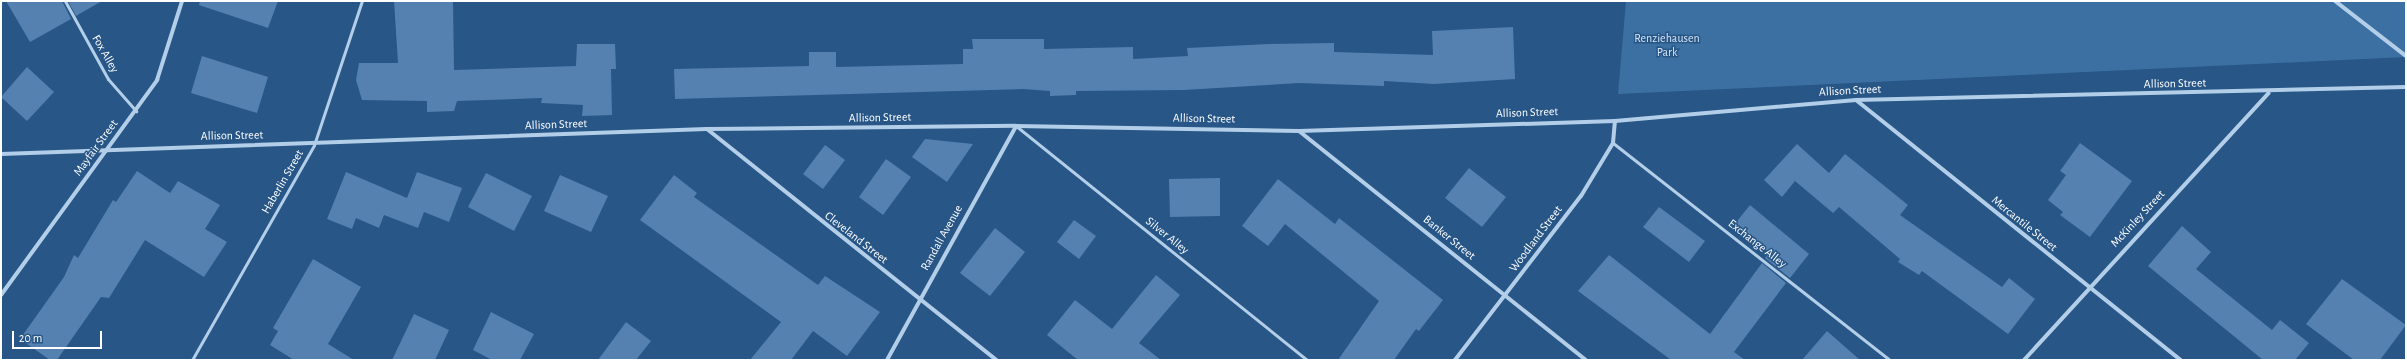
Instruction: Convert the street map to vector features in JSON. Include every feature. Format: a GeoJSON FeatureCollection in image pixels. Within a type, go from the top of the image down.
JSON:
{"type":"FeatureCollection","features":[{"type":"Feature","properties":{"kind":"street","name":"Mayfair Street"},"geometry":{"type":"LineString","coordinates":[[1,295],[109,149],[157,80],[182,1]]}},
{"type":"Feature","properties":{"kind":"street"},"geometry":{"type":"LineString","coordinates":[[2335,1],[2406,56]]}},
{"type":"Feature","properties":{"kind":"street","name":"Allison Street"},"geometry":{"type":"LineString","coordinates":[[1,154],[109,149],[314,145],[707,129],[1016,126],[1299,131],[1615,121],[1856,100],[2268,93],[2406,87]]}},
{"type":"Feature","properties":{"kind":"street","name":"McKinley Street"},"geometry":{"type":"LineString","coordinates":[[2024,360],[2268,93]]}},
{"type":"Feature","properties":{"kind":"street","name":"Mercantile Street"},"geometry":{"type":"LineString","coordinates":[[1856,100],[2088,289],[2181,360]]}},
{"type":"Feature","properties":{"kind":"street","name":"Woodland Street"},"geometry":{"type":"LineString","coordinates":[[1455,360],[1581,196],[1613,143],[1615,121]]}},
{"type":"Feature","properties":{"kind":"street","name":"Randall Avenue"},"geometry":{"type":"LineString","coordinates":[[887,360],[918,301],[1016,126]]}},
{"type":"Feature","properties":{"kind":"street","name":"Cleveland Street"},"geometry":{"type":"LineString","coordinates":[[707,129],[918,301],[996,360]]}},
{"type":"Feature","properties":{"kind":"street","name":"Banker Street"},"geometry":{"type":"LineString","coordinates":[[1299,131],[1586,360]]}},
{"type":"Feature","properties":{"kind":"lane","name":"Fox Alley"},"geometry":{"type":"LineString","coordinates":[[65,1],[108,78],[136,111]]}},
{"type":"Feature","properties":{"kind":"lane","name":"Haberlin Street"},"geometry":{"type":"LineString","coordinates":[[192,360],[314,145],[362,1]]}},
{"type":"Feature","properties":{"kind":"lane","name":"Silver Alley"},"geometry":{"type":"LineString","coordinates":[[1016,126],[1307,360]]}},
{"type":"Feature","properties":{"kind":"lane","name":"Exchange Alley"},"geometry":{"type":"LineString","coordinates":[[1613,143],[1890,360]]}},
{"type":"Feature","properties":{"kind":"green space","name":"Renziehausen Park"},"geometry":{"type":"Polygon","coordinates":[[[1626,1],[2406,1],[2406,57],[1618,94],[1626,1]]]}},
{"type":"Feature","properties":{"kind":"building"},"geometry":{"type":"Polygon","coordinates":[[[6,1],[62,1],[71,19],[30,42],[6,1]]]}},
{"type":"Feature","properties":{"kind":"building"},"geometry":{"type":"Polygon","coordinates":[[[68,1],[102,1],[76,16],[68,1]]]}},
{"type":"Feature","properties":{"kind":"building"},"geometry":{"type":"Polygon","coordinates":[[[200,1],[278,1],[268,28],[199,5],[200,1]]]}},
{"type":"Feature","properties":{"kind":"building"},"geometry":{"type":"Polygon","coordinates":[[[394,1],[453,1],[454,70],[576,66],[577,44],[615,44],[616,69],[611,69],[612,115],[582,116],[583,105],[541,103],[542,98],[457,101],[454,111],[427,112],[427,101],[362,100],[356,80],[359,63],[398,63],[394,1]]]}},
{"type":"Feature","properties":{"kind":"building"},"geometry":{"type":"Polygon","coordinates":[[[1513,27],[1515,79],[1434,84],[1384,81],[1384,86],[1299,83],[1184,90],[1076,91],[1076,95],[1050,96],[1050,91],[1023,89],[675,99],[674,69],[809,66],[809,52],[836,52],[836,67],[963,64],[963,49],[973,49],[972,39],[1044,39],[1044,49],[1133,47],[1133,59],[1188,56],[1187,48],[1269,44],[1334,43],[1334,52],[1433,55],[1432,31],[1513,27]]]}},
{"type":"Feature","properties":{"kind":"building"},"geometry":{"type":"Polygon","coordinates":[[[202,56],[268,77],[257,113],[191,93],[202,56]]]}},
{"type":"Feature","properties":{"kind":"building"},"geometry":{"type":"Polygon","coordinates":[[[27,67],[54,92],[27,121],[1,97],[27,67]]]}},
{"type":"Feature","properties":{"kind":"building"},"geometry":{"type":"Polygon","coordinates":[[[925,139],[973,144],[947,182],[912,157],[925,139]]]}},
{"type":"Feature","properties":{"kind":"building"},"geometry":{"type":"Polygon","coordinates":[[[2080,143],[2132,181],[2090,237],[2060,215],[2063,212],[2048,200],[2066,175],[2060,171],[2080,143]]]}},
{"type":"Feature","properties":{"kind":"building"},"geometry":{"type":"Polygon","coordinates":[[[1797,144],[1829,173],[1845,154],[1908,205],[1900,215],[2002,287],[2009,278],[2035,299],[2008,334],[1922,271],[1919,275],[1898,262],[1900,259],[1839,207],[1833,213],[1795,181],[1782,197],[1764,180],[1797,144]]]}},
{"type":"Feature","properties":{"kind":"building"},"geometry":{"type":"Polygon","coordinates":[[[825,145],[845,160],[823,189],[803,174],[825,145]]]}},
{"type":"Feature","properties":{"kind":"building"},"geometry":{"type":"Polygon","coordinates":[[[886,159],[911,177],[883,215],[859,197],[886,159]]]}},
{"type":"Feature","properties":{"kind":"building"},"geometry":{"type":"Polygon","coordinates":[[[1469,168],[1506,197],[1482,227],[1445,198],[1469,168]]]}},
{"type":"Feature","properties":{"kind":"building"},"geometry":{"type":"Polygon","coordinates":[[[137,171],[170,193],[178,181],[220,205],[205,229],[227,242],[204,277],[145,240],[109,298],[101,297],[57,360],[50,360],[20,339],[64,277],[74,255],[78,258],[113,200],[116,202],[137,171]]]}},
{"type":"Feature","properties":{"kind":"building"},"geometry":{"type":"Polygon","coordinates":[[[346,172],[407,198],[417,172],[462,188],[449,222],[424,212],[418,228],[384,215],[379,228],[356,218],[352,229],[327,219],[346,172]]]}},
{"type":"Feature","properties":{"kind":"building"},"geometry":{"type":"Polygon","coordinates":[[[486,173],[532,196],[514,231],[468,207],[486,173]]]}},
{"type":"Feature","properties":{"kind":"building"},"geometry":{"type":"Polygon","coordinates":[[[560,175],[608,196],[591,232],[544,211],[560,175]]]}},
{"type":"Feature","properties":{"kind":"building"},"geometry":{"type":"Polygon","coordinates":[[[674,175],[697,193],[694,197],[818,285],[825,276],[880,312],[847,356],[813,331],[791,360],[750,360],[781,322],[640,220],[674,175]]]}},
{"type":"Feature","properties":{"kind":"building"},"geometry":{"type":"Polygon","coordinates":[[[1220,178],[1220,216],[1170,217],[1169,179],[1220,178]]]}},
{"type":"Feature","properties":{"kind":"building"},"geometry":{"type":"Polygon","coordinates":[[[1278,179],[1335,224],[1339,218],[1443,300],[1419,331],[1416,329],[1394,360],[1338,360],[1379,301],[1285,224],[1268,246],[1242,226],[1278,179]]]}},
{"type":"Feature","properties":{"kind":"building"},"geometry":{"type":"Polygon","coordinates":[[[1750,205],[1809,254],[1790,278],[1765,258],[1769,253],[1734,225],[1750,205]]]}},
{"type":"Feature","properties":{"kind":"building"},"geometry":{"type":"Polygon","coordinates":[[[1659,207],[1705,241],[1689,262],[1643,227],[1659,207]]]}},
{"type":"Feature","properties":{"kind":"building"},"geometry":{"type":"Polygon","coordinates":[[[1074,220],[1096,236],[1079,259],[1057,242],[1074,220]]]}},
{"type":"Feature","properties":{"kind":"building"},"geometry":{"type":"Polygon","coordinates":[[[2182,226],[2211,252],[2196,269],[2272,330],[2280,320],[2309,343],[2295,360],[2263,360],[2148,266],[2182,226]]]}},
{"type":"Feature","properties":{"kind":"building"},"geometry":{"type":"Polygon","coordinates":[[[995,228],[1025,252],[990,296],[960,273],[995,228]]]}},
{"type":"Feature","properties":{"kind":"building"},"geometry":{"type":"Polygon","coordinates":[[[1609,255],[1710,334],[1762,263],[1786,283],[1734,352],[1745,360],[1671,360],[1578,291],[1609,255]]]}},
{"type":"Feature","properties":{"kind":"building"},"geometry":{"type":"Polygon","coordinates":[[[313,259],[361,287],[328,344],[354,360],[294,360],[270,345],[278,331],[273,328],[313,259]]]}},
{"type":"Feature","properties":{"kind":"building"},"geometry":{"type":"Polygon","coordinates":[[[1156,275],[1180,295],[1139,343],[1161,360],[1078,360],[1047,335],[1075,300],[1112,329],[1156,275]]]}},
{"type":"Feature","properties":{"kind":"building"},"geometry":{"type":"Polygon","coordinates":[[[2342,279],[2406,325],[2380,360],[2354,360],[2306,324],[2342,279]]]}},
{"type":"Feature","properties":{"kind":"building"},"geometry":{"type":"Polygon","coordinates":[[[491,312],[534,334],[520,360],[492,360],[473,350],[491,312]]]}},
{"type":"Feature","properties":{"kind":"building"},"geometry":{"type":"Polygon","coordinates":[[[414,314],[449,330],[435,360],[392,360],[414,314]]]}},
{"type":"Feature","properties":{"kind":"building"},"geometry":{"type":"Polygon","coordinates":[[[626,322],[651,341],[636,360],[598,360],[626,322]]]}},
{"type":"Feature","properties":{"kind":"building"},"geometry":{"type":"Polygon","coordinates":[[[1827,331],[1860,360],[1802,360],[1827,331]]]}}]}
